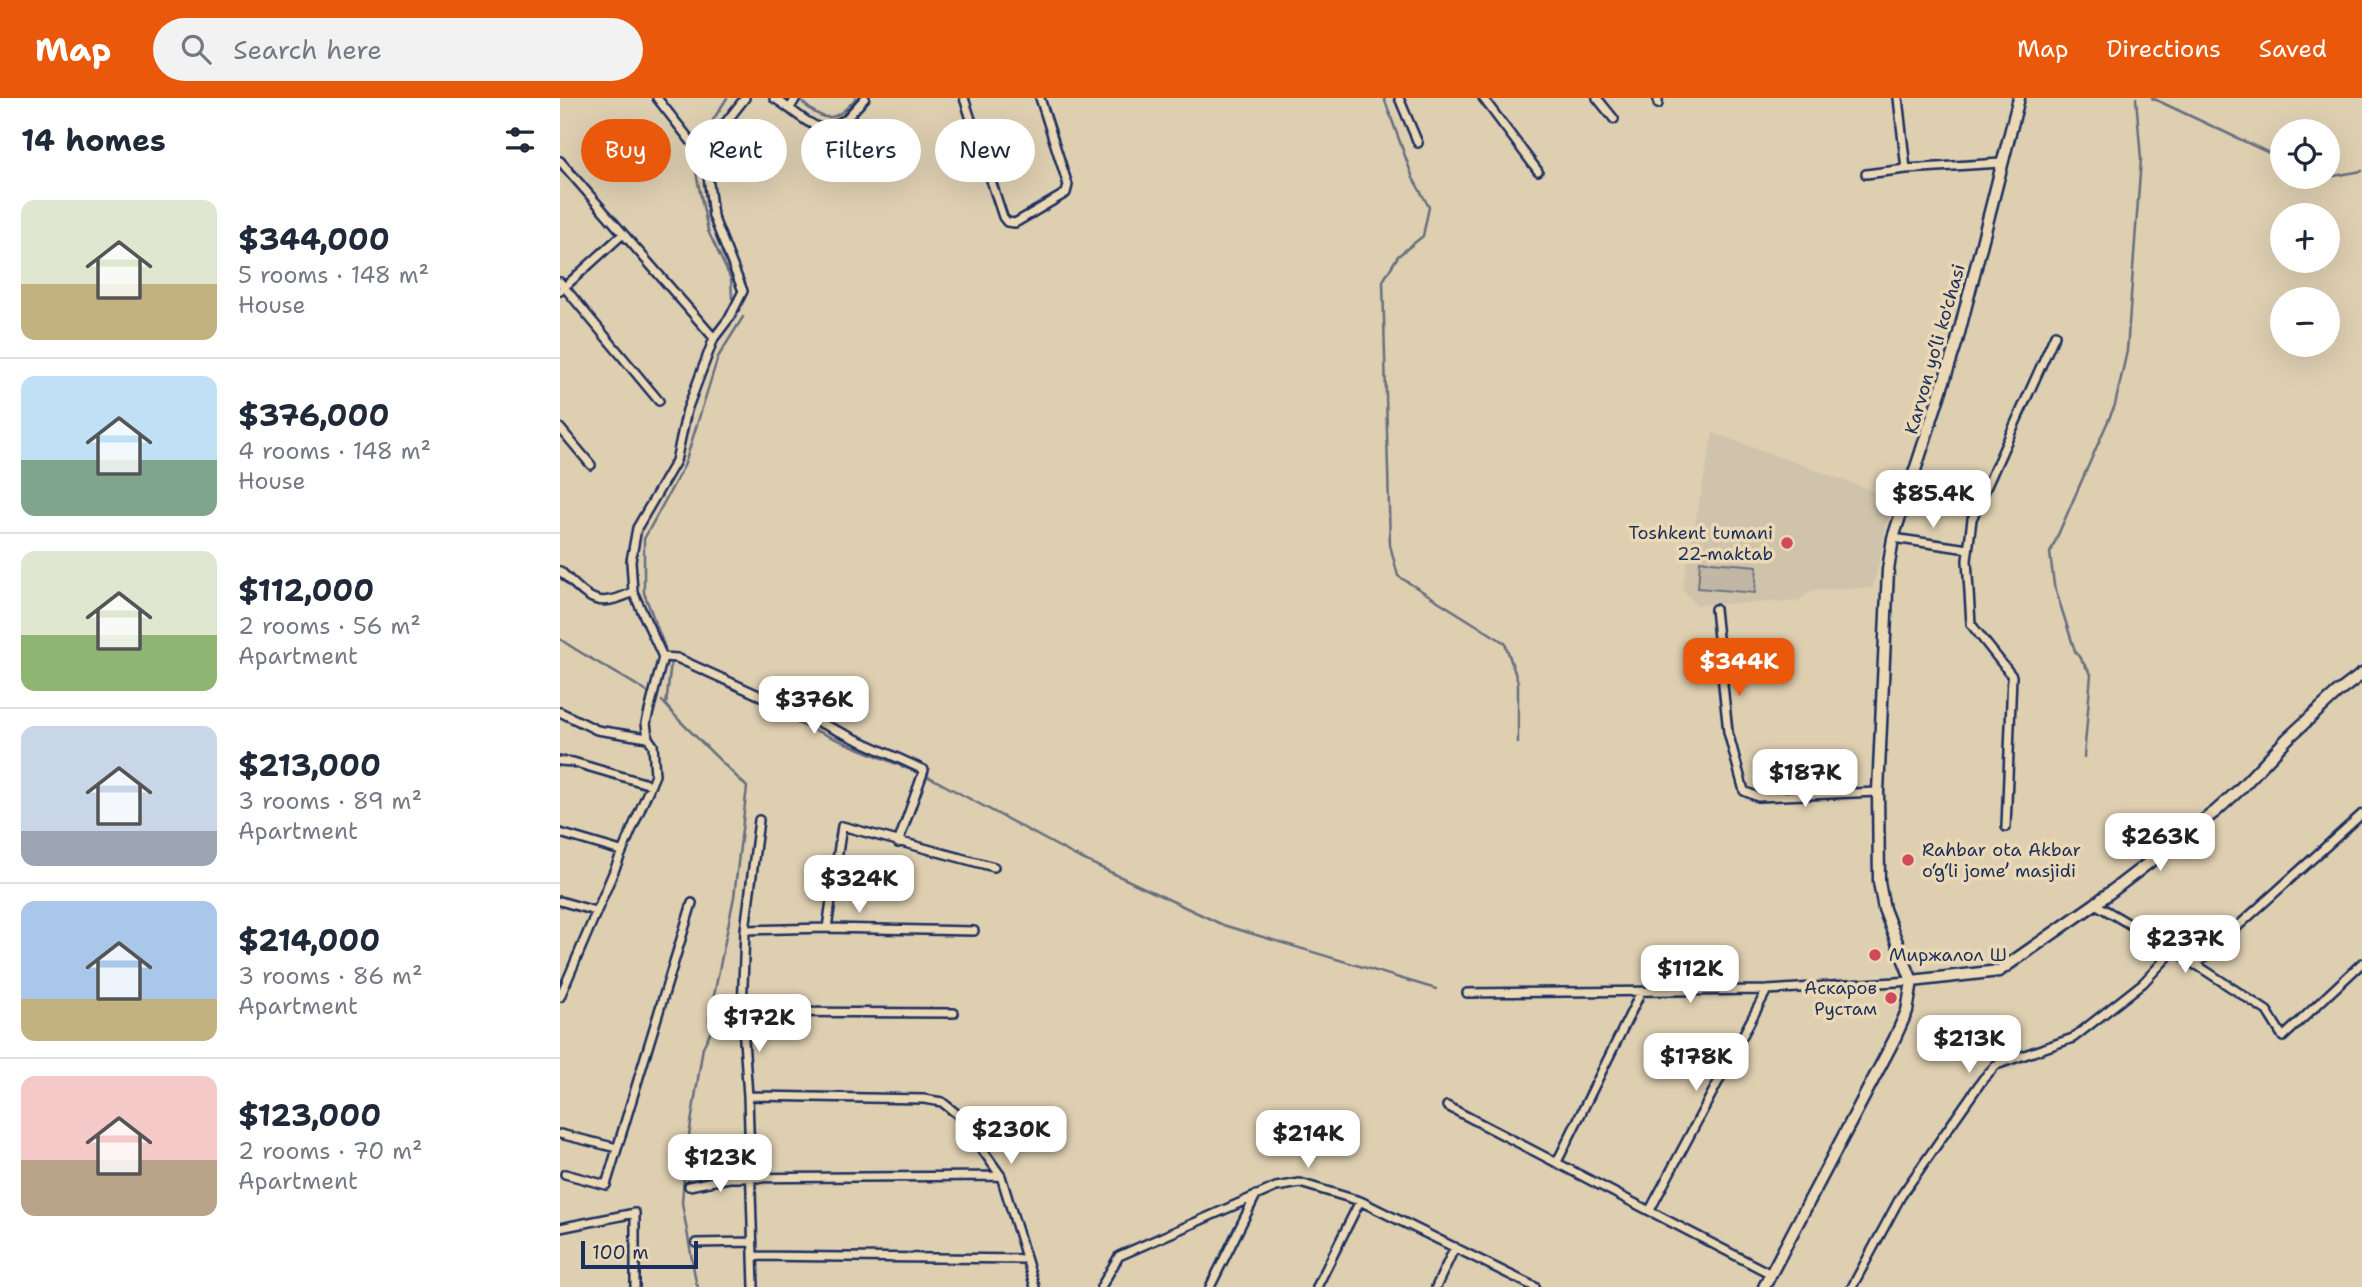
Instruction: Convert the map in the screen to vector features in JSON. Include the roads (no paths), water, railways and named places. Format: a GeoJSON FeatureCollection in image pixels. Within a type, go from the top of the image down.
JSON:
{"type":"FeatureCollection","features":[{"type":"Feature","properties":{"kind":"street"},"geometry":{"type":"LineString","coordinates":[[657,98],[685,134]]}},
{"type":"Feature","properties":{"kind":"street"},"geometry":{"type":"LineString","coordinates":[[728,119],[745,98]]}},
{"type":"Feature","properties":{"kind":"street"},"geometry":{"type":"LineString","coordinates":[[774,98],[811,126],[825,130],[846,119],[865,98]]}},
{"type":"Feature","properties":{"kind":"street"},"geometry":{"type":"LineString","coordinates":[[790,108],[796,98]]}},
{"type":"Feature","properties":{"kind":"street"},"geometry":{"type":"LineString","coordinates":[[964,98],[1003,217],[1007,222],[1015,223],[1066,193],[1068,185],[1040,98]]}},
{"type":"Feature","properties":{"kind":"street"},"geometry":{"type":"LineString","coordinates":[[1399,98],[1418,143]]}},
{"type":"Feature","properties":{"kind":"street"},"geometry":{"type":"LineString","coordinates":[[1483,98],[1538,171]]}},
{"type":"Feature","properties":{"kind":"street"},"geometry":{"type":"LineString","coordinates":[[1597,98],[1614,119]]}},
{"type":"Feature","properties":{"kind":"street"},"geometry":{"type":"LineString","coordinates":[[1898,98],[1906,169]]}},
{"type":"Feature","properties":{"kind":"street","name":"Karvon yo‘li ko'chasi"},"geometry":{"type":"LineString","coordinates":[[1912,981],[1884,909],[1880,882],[1878,792],[1886,590],[1893,538],[1957,341],[2019,98]]}},
{"type":"Feature","properties":{"kind":"street"},"geometry":{"type":"LineString","coordinates":[[560,161],[714,338]]}},
{"type":"Feature","properties":{"kind":"street"},"geometry":{"type":"LineString","coordinates":[[1866,174],[2001,163]]}},
{"type":"Feature","properties":{"kind":"street"},"geometry":{"type":"LineString","coordinates":[[560,997],[654,775],[653,745],[648,738],[646,723],[663,657],[633,592],[631,561],[637,528],[676,461],[687,410],[714,338],[730,317],[743,291],[713,216],[709,182]]}},
{"type":"Feature","properties":{"kind":"street"},"geometry":{"type":"LineString","coordinates":[[624,234],[562,287],[659,401]]}},
{"type":"Feature","properties":{"kind":"street"},"geometry":{"type":"LineString","coordinates":[[2006,827],[2012,676],[1971,624],[1968,549],[1972,519],[2055,335]]}},
{"type":"Feature","properties":{"kind":"street"},"geometry":{"type":"LineString","coordinates":[[560,428],[591,465]]}},
{"type":"Feature","properties":{"kind":"street"},"geometry":{"type":"LineString","coordinates":[[1893,538],[1968,549]]}},
{"type":"Feature","properties":{"kind":"street"},"geometry":{"type":"LineString","coordinates":[[560,571],[585,594],[599,602],[614,601],[633,592]]}},
{"type":"Feature","properties":{"kind":"street"},"geometry":{"type":"LineString","coordinates":[[1715,609],[1728,732],[1744,791],[1758,797],[1878,792]]}},
{"type":"Feature","properties":{"kind":"street"},"geometry":{"type":"LineString","coordinates":[[663,657],[677,658],[924,770],[898,843]]}},
{"type":"Feature","properties":{"kind":"street"},"geometry":{"type":"LineString","coordinates":[[1467,993],[1766,990],[1912,981],[1999,971],[2095,904],[2216,811],[2288,738],[2362,674]]}},
{"type":"Feature","properties":{"kind":"street"},"geometry":{"type":"LineString","coordinates":[[560,712],[597,730],[648,738]]}},
{"type":"Feature","properties":{"kind":"street"},"geometry":{"type":"LineString","coordinates":[[560,761],[651,785]]}},
{"type":"Feature","properties":{"kind":"street"},"geometry":{"type":"LineString","coordinates":[[2195,965],[2362,814]]}},
{"type":"Feature","properties":{"kind":"street"},"geometry":{"type":"LineString","coordinates":[[754,1287],[748,1096],[742,1012],[745,930],[760,820]]}},
{"type":"Feature","properties":{"kind":"street"},"geometry":{"type":"LineString","coordinates":[[827,928],[842,826],[994,867]]}},
{"type":"Feature","properties":{"kind":"street"},"geometry":{"type":"LineString","coordinates":[[560,833],[621,851]]}},
{"type":"Feature","properties":{"kind":"street"},"geometry":{"type":"LineString","coordinates":[[560,901],[595,911]]}},
{"type":"Feature","properties":{"kind":"street"},"geometry":{"type":"LineString","coordinates":[[565,1174],[606,1185],[692,902]]}},
{"type":"Feature","properties":{"kind":"street"},"geometry":{"type":"LineString","coordinates":[[2095,904],[2174,950],[2267,1011],[2283,1037],[2362,963]]}},
{"type":"Feature","properties":{"kind":"street"},"geometry":{"type":"LineString","coordinates":[[745,930],[827,928],[974,931]]}},
{"type":"Feature","properties":{"kind":"street"},"geometry":{"type":"LineString","coordinates":[[1852,1287],[1901,1196],[1983,1079],[1996,1065],[2073,1038],[2143,983],[2174,950]]}},
{"type":"Feature","properties":{"kind":"street"},"geometry":{"type":"LineString","coordinates":[[1764,1287],[1903,1021],[1910,1002],[1912,981]]}},
{"type":"Feature","properties":{"kind":"street"},"geometry":{"type":"LineString","coordinates":[[1650,1210],[1766,990]]}},
{"type":"Feature","properties":{"kind":"street"},"geometry":{"type":"LineString","coordinates":[[1557,1162],[1641,992]]}},
{"type":"Feature","properties":{"kind":"street"},"geometry":{"type":"LineString","coordinates":[[742,1012],[954,1013]]}},
{"type":"Feature","properties":{"kind":"street"},"geometry":{"type":"LineString","coordinates":[[748,1096],[937,1100],[947,1105],[965,1124],[1001,1177],[1035,1287]]}},
{"type":"Feature","properties":{"kind":"street"},"geometry":{"type":"LineString","coordinates":[[1447,1106],[1771,1274]]}},
{"type":"Feature","properties":{"kind":"street"},"geometry":{"type":"LineString","coordinates":[[560,1134],[617,1149]]}},
{"type":"Feature","properties":{"kind":"street"},"geometry":{"type":"LineString","coordinates":[[689,1186],[729,1178],[1001,1177]]}},
{"type":"Feature","properties":{"kind":"street"},"geometry":{"type":"LineString","coordinates":[[1101,1287],[1119,1256],[1276,1186],[1300,1182],[1360,1201],[1535,1287]]}},
{"type":"Feature","properties":{"kind":"street"},"geometry":{"type":"LineString","coordinates":[[1210,1287],[1256,1195]]}},
{"type":"Feature","properties":{"kind":"street"},"geometry":{"type":"LineString","coordinates":[[1317,1287],[1360,1201]]}},
{"type":"Feature","properties":{"kind":"street"},"geometry":{"type":"LineString","coordinates":[[560,1228],[635,1213],[635,1287]]}},
{"type":"Feature","properties":{"kind":"street"},"geometry":{"type":"LineString","coordinates":[[696,1243],[752,1242]]}},
{"type":"Feature","properties":{"kind":"street"},"geometry":{"type":"LineString","coordinates":[[1436,1287],[1455,1247]]}},
{"type":"Feature","properties":{"kind":"street"},"geometry":{"type":"LineString","coordinates":[[753,1256],[1025,1259]]}},
{"type":"Feature","properties":{"kind":"waterway"},"geometry":{"type":"LineString","coordinates":[[714,119],[727,98]]}},
{"type":"Feature","properties":{"kind":"waterway"},"geometry":{"type":"LineString","coordinates":[[802,102],[817,114],[829,117],[842,112],[856,98]]}},
{"type":"Feature","properties":{"kind":"waterway"},"geometry":{"type":"LineString","coordinates":[[1384,98],[1413,178],[1429,207],[1423,236],[1398,256],[1383,281],[1390,545],[1398,576],[1505,643],[1518,682],[1518,743]]}},
{"type":"Feature","properties":{"kind":"waterway"},"geometry":{"type":"LineString","coordinates":[[2084,757],[2091,674],[2075,651],[2054,585],[2050,553],[2115,405],[2127,351],[2141,159],[2136,98]]}},
{"type":"Feature","properties":{"kind":"waterway"},"geometry":{"type":"LineString","coordinates":[[2152,98],[2270,153]]}},
{"type":"Feature","properties":{"kind":"waterway"},"geometry":{"type":"LineString","coordinates":[[2340,175],[2362,171]]}},
{"type":"Feature","properties":{"kind":"waterway"},"geometry":{"type":"LineString","coordinates":[[698,182],[708,231],[731,279],[732,298]]}},
{"type":"Feature","properties":{"kind":"waterway"},"geometry":{"type":"LineString","coordinates":[[665,648],[644,593],[644,539],[684,466],[718,357],[743,317]]}},
{"type":"Feature","properties":{"kind":"waterway"},"geometry":{"type":"LineString","coordinates":[[560,639],[647,692]]}},
{"type":"Feature","properties":{"kind":"waterway"},"geometry":{"type":"LineString","coordinates":[[666,705],[671,662]]}},
{"type":"Feature","properties":{"kind":"waterway"},"geometry":{"type":"LineString","coordinates":[[662,701],[747,787],[734,897],[709,1020],[711,1031],[703,1047],[685,1161],[682,1203],[698,1287]]}},
{"type":"Feature","properties":{"kind":"waterway"},"geometry":{"type":"LineString","coordinates":[[797,723],[933,779],[1074,855],[1223,925],[1436,989]]}},
{"type":"Feature","properties":{"kind":"place","name":"Toshkent tumani 22-maktab"},"geometry":{"type":"Point","coordinates":[1787,543]}},
{"type":"Feature","properties":{"kind":"place","name":"Rahbar ota Akbar o‘g‘li jome’ masjidi"},"geometry":{"type":"Point","coordinates":[1908,860]}},
{"type":"Feature","properties":{"kind":"place","name":"Миржалол Ш"},"geometry":{"type":"Point","coordinates":[1875,955]}},
{"type":"Feature","properties":{"kind":"place","name":"Аскаров Рустам"},"geometry":{"type":"Point","coordinates":[1891,998]}}]}
